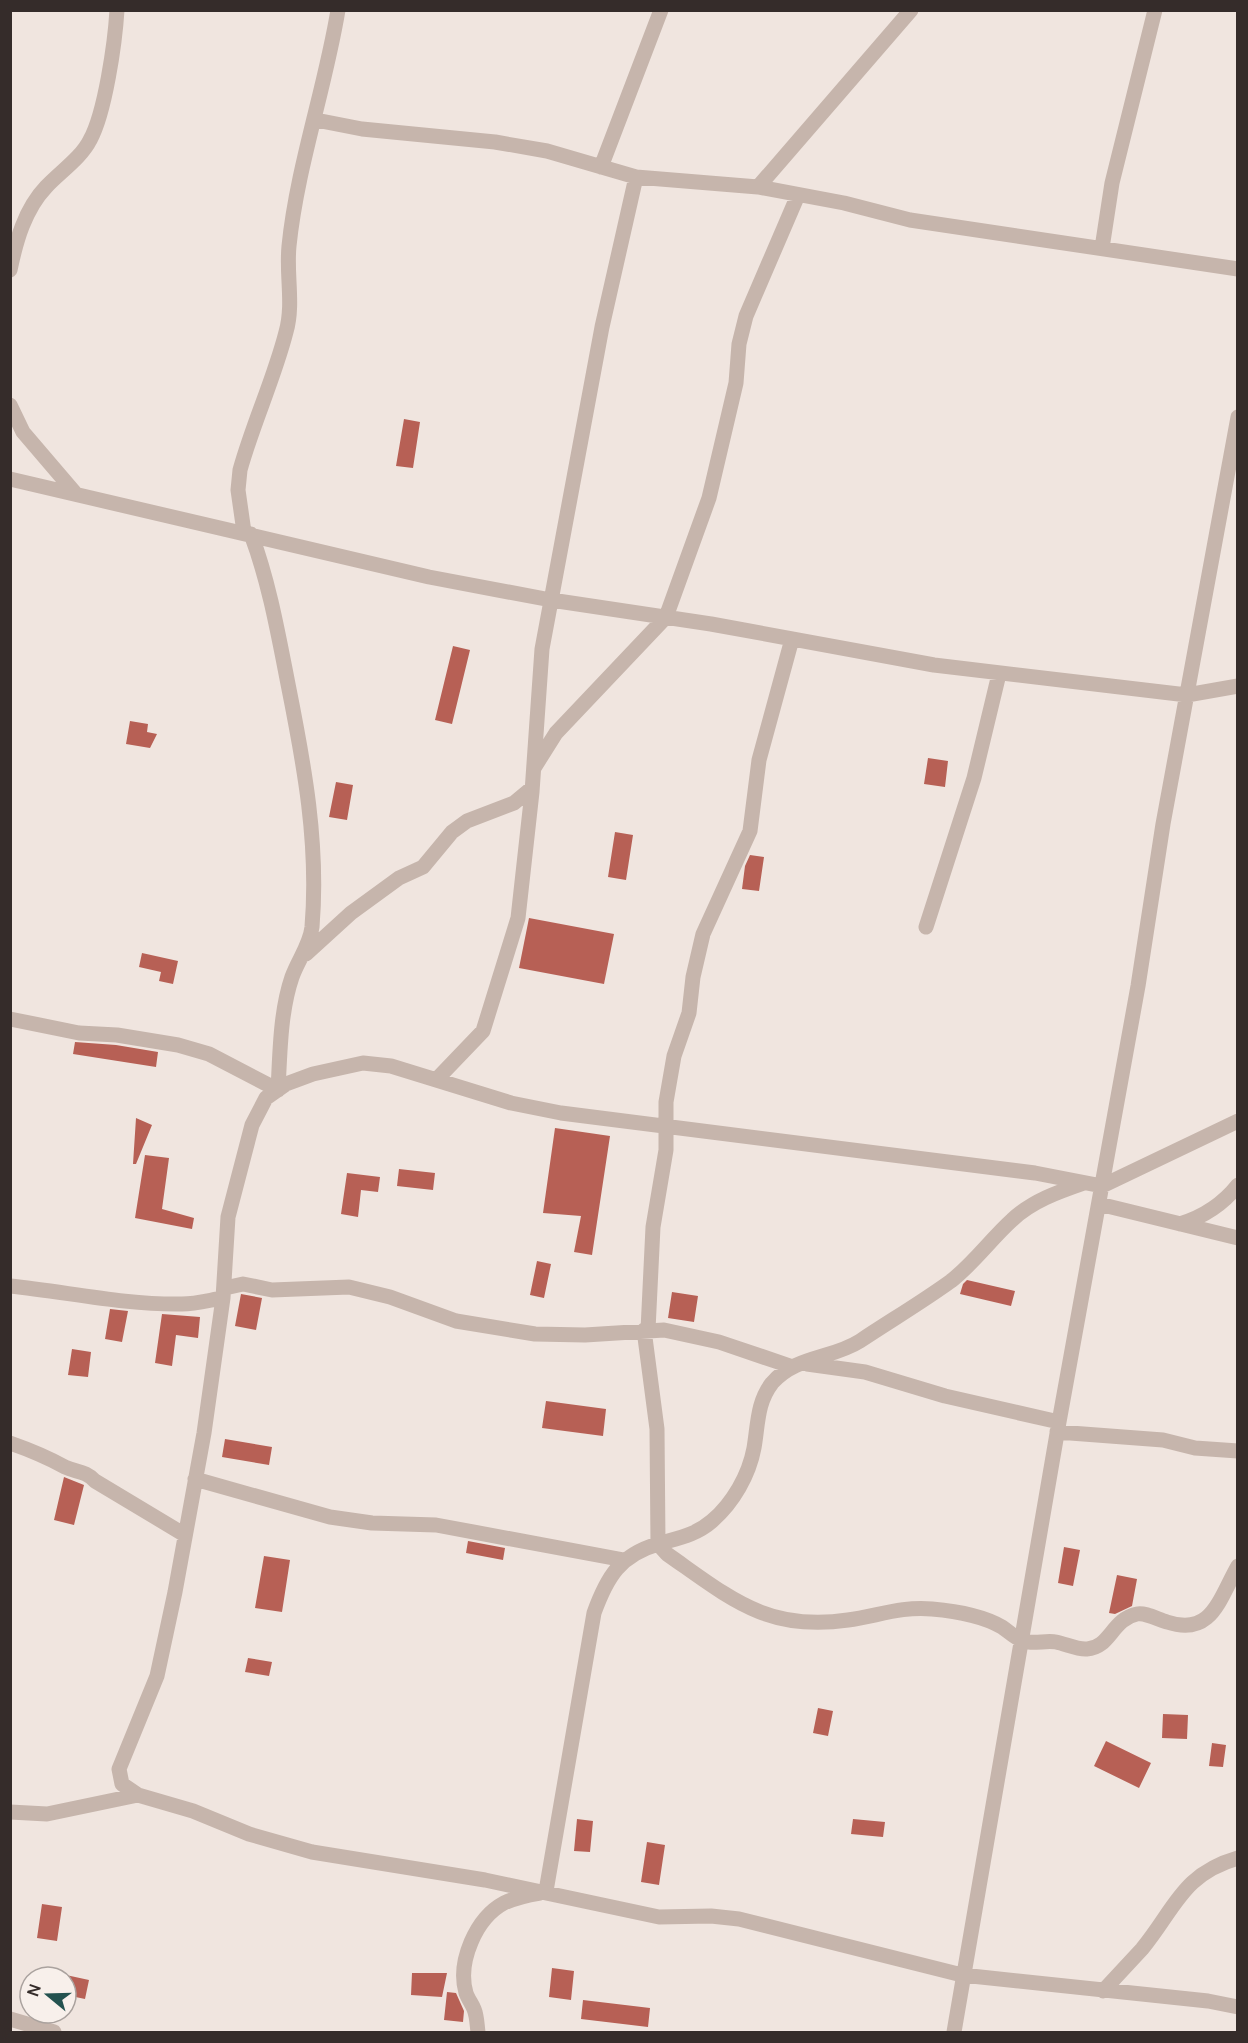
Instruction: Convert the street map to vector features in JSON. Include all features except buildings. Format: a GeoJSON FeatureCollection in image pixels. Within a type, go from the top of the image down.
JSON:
{"type":"FeatureCollection","features":[{"type":"Feature","properties":{"kind":"street"},"geometry":{"type":"LineString","coordinates":[[10,270],[22,224],[44,189],[90,142],[97,122],[111,56],[117,10]]}},
{"type":"Feature","properties":{"kind":"street"},"geometry":{"type":"LineString","coordinates":[[278,1090],[282,1032],[291,979],[312,929],[314,847],[310,798],[273,608],[248,533],[238,490],[240,470],[287,331],[291,289],[289,247],[302,172],[338,10]]}},
{"type":"Feature","properties":{"kind":"street"},"geometry":{"type":"LineString","coordinates":[[601,167],[661,10]]}},
{"type":"Feature","properties":{"kind":"street"},"geometry":{"type":"LineString","coordinates":[[758,187],[911,10]]}},
{"type":"Feature","properties":{"kind":"street"},"geometry":{"type":"LineString","coordinates":[[1102,248],[1115,173],[1155,10]]}},
{"type":"Feature","properties":{"kind":"street"},"geometry":{"type":"LineString","coordinates":[[315,120],[362,129],[495,142],[547,151],[636,177],[758,187],[910,220],[1238,269]]}},
{"type":"Feature","properties":{"kind":"street"},"geometry":{"type":"LineString","coordinates":[[437,1079],[483,1031],[518,918],[532,788],[542,649],[602,327],[636,177]]}},
{"type":"Feature","properties":{"kind":"street"},"geometry":{"type":"LineString","coordinates":[[533,770],[556,733],[666,617],[709,498],[736,383],[739,344],[746,316],[798,195]]}},
{"type":"Feature","properties":{"kind":"street"},"geometry":{"type":"LineString","coordinates":[[10,405],[23,432],[76,494]]}},
{"type":"Feature","properties":{"kind":"street"},"geometry":{"type":"LineString","coordinates":[[954,2032],[1058,1427],[1238,417]]}},
{"type":"Feature","properties":{"kind":"street"},"geometry":{"type":"LineString","coordinates":[[10,479],[248,533],[354,561],[551,600],[666,617],[999,674],[1187,695],[1238,686]]}},
{"type":"Feature","properties":{"kind":"street"},"geometry":{"type":"LineString","coordinates":[[792,639],[759,760],[750,831],[703,934],[689,1013],[674,1056],[665,1126],[666,1150],[653,1227],[646,1330],[657,1429],[658,1544],[668,1554],[747,1608],[782,1621],[821,1624],[859,1619],[898,1608],[932,1609],[973,1616],[1001,1626],[1022,1642],[1054,1642],[1087,1649],[1098,1647],[1121,1619],[1138,1613],[1184,1628],[1198,1625],[1208,1618],[1238,1566]]}},
{"type":"Feature","properties":{"kind":"street"},"geometry":{"type":"LineString","coordinates":[[926,927],[971,789],[999,674]]}},
{"type":"Feature","properties":{"kind":"street"},"geometry":{"type":"LineString","coordinates":[[298,963],[351,913],[399,878],[423,867],[452,832],[467,821],[514,803],[532,788]]}},
{"type":"Feature","properties":{"kind":"street"},"geometry":{"type":"LineString","coordinates":[[10,1019],[79,1033],[117,1035],[178,1045],[209,1054],[278,1090]]}},
{"type":"Feature","properties":{"kind":"street"},"geometry":{"type":"LineString","coordinates":[[1238,1121],[1102,1186],[1035,1173],[561,1113],[521,1105],[391,1066],[363,1063],[313,1074],[278,1090],[266,1098],[252,1125],[235,1184],[228,1217],[224,1293],[185,1535],[157,1676],[119,1770],[122,1784],[138,1795],[193,1811],[249,1834],[312,1852],[546,1891],[658,1917],[711,1916],[739,1919],[962,1975],[1238,2007]]}},
{"type":"Feature","properties":{"kind":"street"},"geometry":{"type":"LineString","coordinates":[[546,1891],[594,1613],[603,1588],[624,1560],[658,1544],[686,1538],[712,1521],[730,1500],[746,1475],[754,1448],[761,1405],[771,1385],[794,1365],[850,1347],[952,1280],[1012,1220],[1034,1203],[1084,1183]]}},
{"type":"Feature","properties":{"kind":"street"},"geometry":{"type":"LineString","coordinates":[[1180,1224],[1195,1220],[1220,1203],[1238,1185]]}},
{"type":"Feature","properties":{"kind":"street"},"geometry":{"type":"LineString","coordinates":[[1099,1204],[1238,1238]]}},
{"type":"Feature","properties":{"kind":"street"},"geometry":{"type":"LineString","coordinates":[[10,1286],[103,1299],[184,1304],[224,1293],[243,1284],[272,1290],[349,1287],[390,1297],[456,1321],[495,1329],[536,1334],[585,1335],[664,1330],[719,1342],[794,1365],[865,1372],[1058,1427],[1163,1440],[1195,1448],[1238,1451]]}},
{"type":"Feature","properties":{"kind":"street"},"geometry":{"type":"LineString","coordinates":[[10,1443],[50,1458],[67,1468],[87,1473],[95,1481],[185,1535]]}},
{"type":"Feature","properties":{"kind":"street"},"geometry":{"type":"LineString","coordinates":[[195,1479],[330,1517],[372,1523],[436,1525],[624,1560]]}},
{"type":"Feature","properties":{"kind":"street"},"geometry":{"type":"LineString","coordinates":[[10,1812],[47,1814],[138,1795]]}},
{"type":"Feature","properties":{"kind":"street"},"geometry":{"type":"LineString","coordinates":[[1103,1990],[1142,1948],[1194,1878],[1218,1863],[1238,1858]]}},
{"type":"Feature","properties":{"kind":"street"},"geometry":{"type":"LineString","coordinates":[[478,2032],[475,2011],[466,1994],[464,1980],[464,1965],[472,1941],[483,1921],[503,1904],[546,1891]]}},
{"type":"Feature","properties":{"kind":"street"},"geometry":{"type":"LineString","coordinates":[[10,2019],[54,2032]]}}]}
